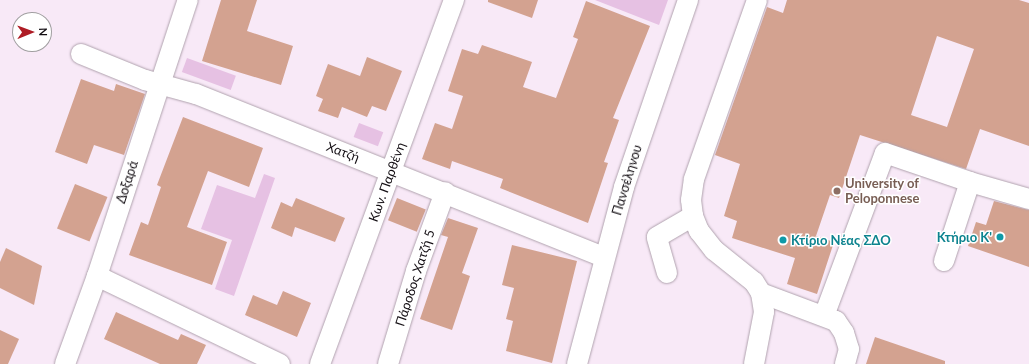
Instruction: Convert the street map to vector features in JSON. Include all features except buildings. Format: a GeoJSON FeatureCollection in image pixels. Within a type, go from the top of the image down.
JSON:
{"type":"FeatureCollection","features":[{"type":"Feature","properties":{"kind":"street","name":"Δοξαρά"},"geometry":{"type":"LineString","coordinates":[[65,364],[97,276],[158,84],[188,0]]}},
{"type":"Feature","properties":{"kind":"street","name":"Κων. Παρθένη"},"geometry":{"type":"LineString","coordinates":[[320,364],[454,0]]}},
{"type":"Feature","properties":{"kind":"street","name":"Πανσέληνου"},"geometry":{"type":"LineString","coordinates":[[577,364],[604,257],[637,146],[688,0]]}},
{"type":"Feature","properties":{"kind":"street"},"geometry":{"type":"LineString","coordinates":[[754,364],[764,312],[761,293],[754,282],[714,250],[699,231],[693,216],[691,200],[694,179],[757,0]]}},
{"type":"Feature","properties":{"kind":"street","name":"Χατζή"},"geometry":{"type":"LineString","coordinates":[[81,54],[158,84],[196,94],[391,170],[604,257]]}},
{"type":"Feature","properties":{"kind":"street"},"geometry":{"type":"LineString","coordinates":[[824,316],[885,153],[970,182],[1029,199]]}},
{"type":"Feature","properties":{"kind":"street"},"geometry":{"type":"LineString","coordinates":[[944,261],[970,182]]}},
{"type":"Feature","properties":{"kind":"street","name":"Πάροδος Χατζή 5"},"geometry":{"type":"LineString","coordinates":[[388,364],[416,271],[445,192]]}},
{"type":"Feature","properties":{"kind":"street"},"geometry":{"type":"LineString","coordinates":[[667,273],[657,237],[693,216]]}},
{"type":"Feature","properties":{"kind":"street"},"geometry":{"type":"LineString","coordinates":[[97,276],[280,364]]}},
{"type":"Feature","properties":{"kind":"street"},"geometry":{"type":"LineString","coordinates":[[761,293],[836,321],[844,333],[849,349],[845,364]]}},
{"type":"Feature","properties":{"kind":"shaded area"},"geometry":{"type":"Polygon","coordinates":[[[595,0],[668,0],[659,25],[595,0]]]}},
{"type":"Feature","properties":{"kind":"shaded area"},"geometry":{"type":"Polygon","coordinates":[[[187,58],[236,76],[231,90],[182,72],[187,58]]]}},
{"type":"Feature","properties":{"kind":"shaded area"},"geometry":{"type":"Polygon","coordinates":[[[359,123],[383,132],[378,146],[354,137],[359,123]]]}},
{"type":"Feature","properties":{"kind":"shaded area"},"geometry":{"type":"Polygon","coordinates":[[[264,174],[275,178],[234,296],[215,289],[232,240],[201,229],[217,185],[255,198],[264,174]]]}},
{"type":"Feature","properties":{"kind":"place","name":"University of Peloponnese"},"geometry":{"type":"Point","coordinates":[837,191]}},
{"type":"Feature","properties":{"kind":"place","name":"Κτήριο Κ'"},"geometry":{"type":"Point","coordinates":[1000,237]}},
{"type":"Feature","properties":{"kind":"place","name":"Κτίριο Νέας ΣΔΟ"},"geometry":{"type":"Point","coordinates":[783,240]}}]}
